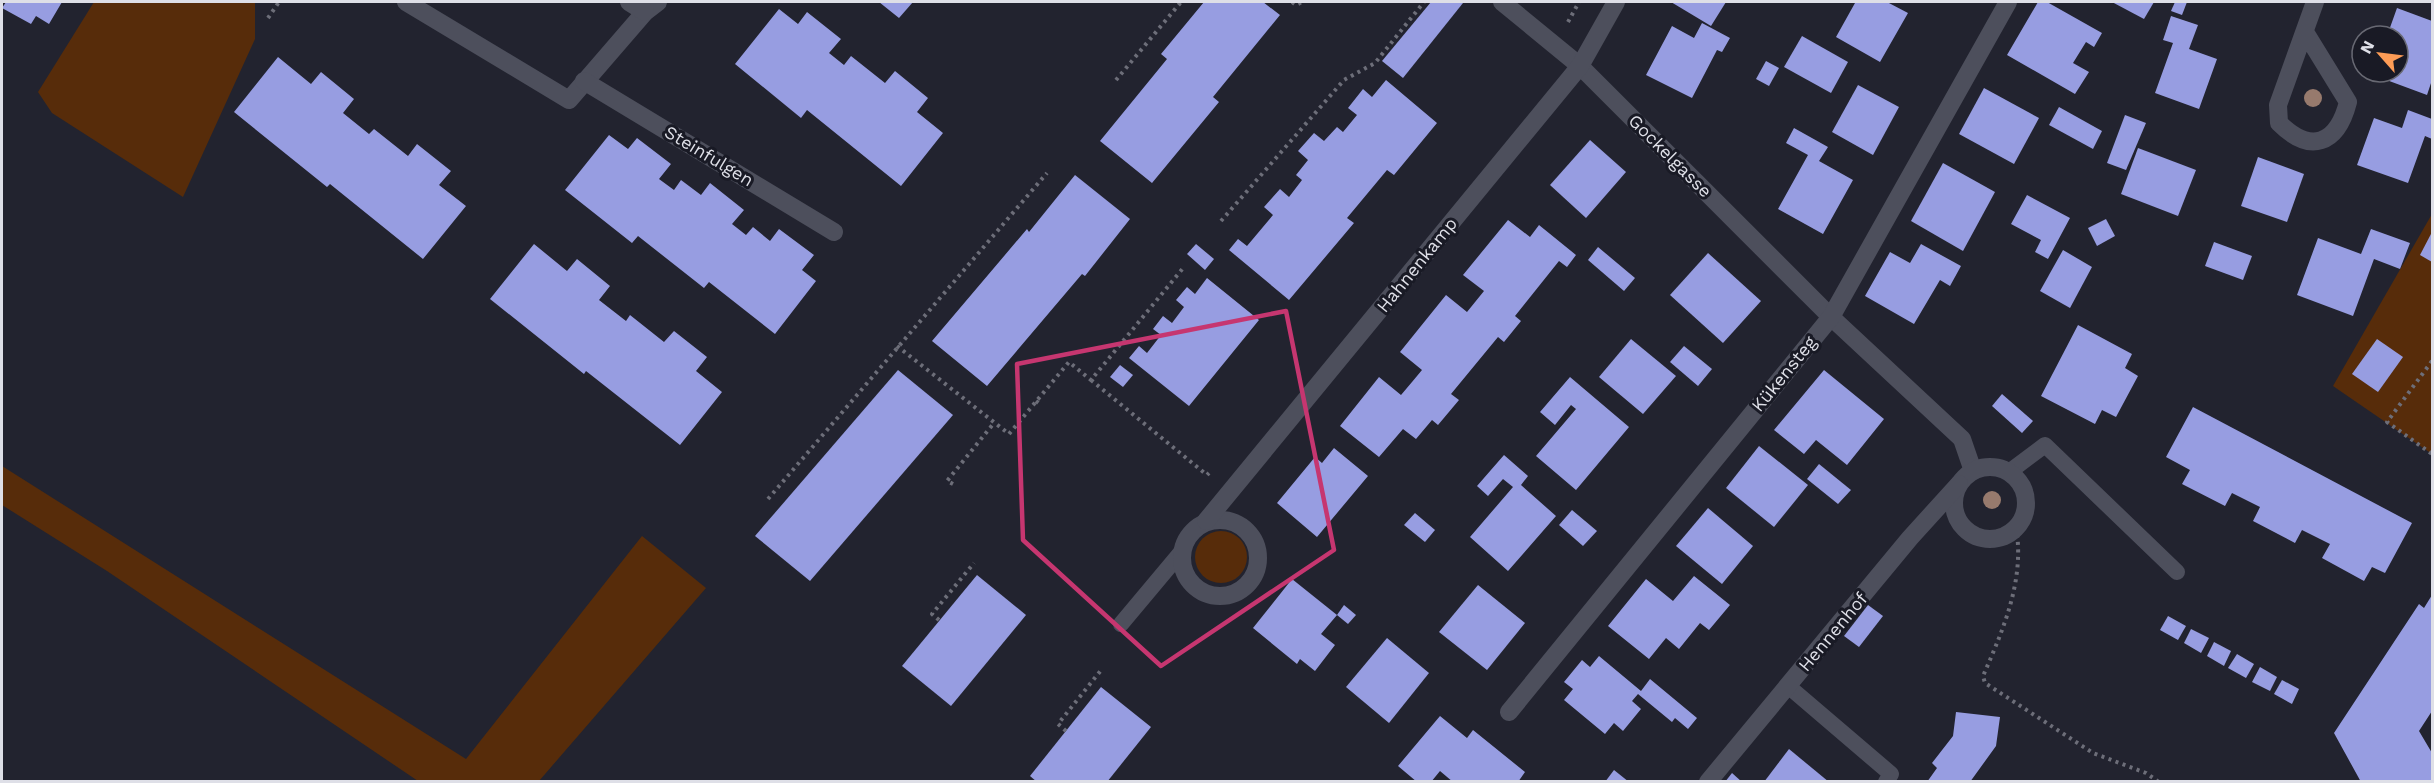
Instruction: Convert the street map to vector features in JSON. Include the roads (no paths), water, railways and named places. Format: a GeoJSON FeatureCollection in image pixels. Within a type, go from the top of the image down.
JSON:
{"type":"FeatureCollection","features":[{"type":"Feature","properties":{"kind":"street"},"geometry":{"type":"LineString","coordinates":[[406,2],[569,100],[652,7]]}},
{"type":"Feature","properties":{"kind":"street"},"geometry":{"type":"LineString","coordinates":[[629,2],[652,7]]}},
{"type":"Feature","properties":{"kind":"street","name":"Gockelgasse"},"geometry":{"type":"LineString","coordinates":[[1502,2],[1580,66],[1830,317]]}},
{"type":"Feature","properties":{"kind":"street","name":"Hahnenkamp"},"geometry":{"type":"LineString","coordinates":[[1183,550],[1191,532],[1206,521],[1580,66],[1616,2]]}},
{"type":"Feature","properties":{"kind":"street","name":"Kükensteg"},"geometry":{"type":"LineString","coordinates":[[1509,712],[1830,317],[2008,2]]}},
{"type":"Feature","properties":{"kind":"street"},"geometry":{"type":"LineString","coordinates":[[2305,32],[2348,102],[2345,114],[2332,134],[2316,142],[2294,138],[2279,123],[2278,105],[2316,2]]}},
{"type":"Feature","properties":{"kind":"street","name":"Steinfulgen"},"geometry":{"type":"LineString","coordinates":[[584,81],[834,232]]}},
{"type":"Feature","properties":{"kind":"street"},"geometry":{"type":"LineString","coordinates":[[1830,317],[1962,440],[1973,471],[1991,467],[2009,472],[2022,486],[2026,505],[2016,527],[2007,536],[1988,540],[1970,534],[1958,520],[1954,502],[1959,484]]}},
{"type":"Feature","properties":{"kind":"street","name":"Hennenhof"},"geometry":{"type":"LineString","coordinates":[[1708,782],[1910,538],[1973,471]]}},
{"type":"Feature","properties":{"kind":"street"},"geometry":{"type":"LineString","coordinates":[[1183,550],[1182,563],[1186,576],[1194,587],[1206,594],[1219,597],[1233,595],[1245,588],[1253,578],[1258,565],[1258,551],[1254,538],[1245,528],[1233,521],[1220,519],[1206,521]]}},
{"type":"Feature","properties":{"kind":"lane"},"geometry":{"type":"LineString","coordinates":[[2009,472],[2045,444],[2177,572]]}},
{"type":"Feature","properties":{"kind":"lane"},"geometry":{"type":"LineString","coordinates":[[1121,624],[1183,550]]}},
{"type":"Feature","properties":{"kind":"lane"},"geometry":{"type":"LineString","coordinates":[[1788,686],[1891,774],[1886,782]]}}]}
